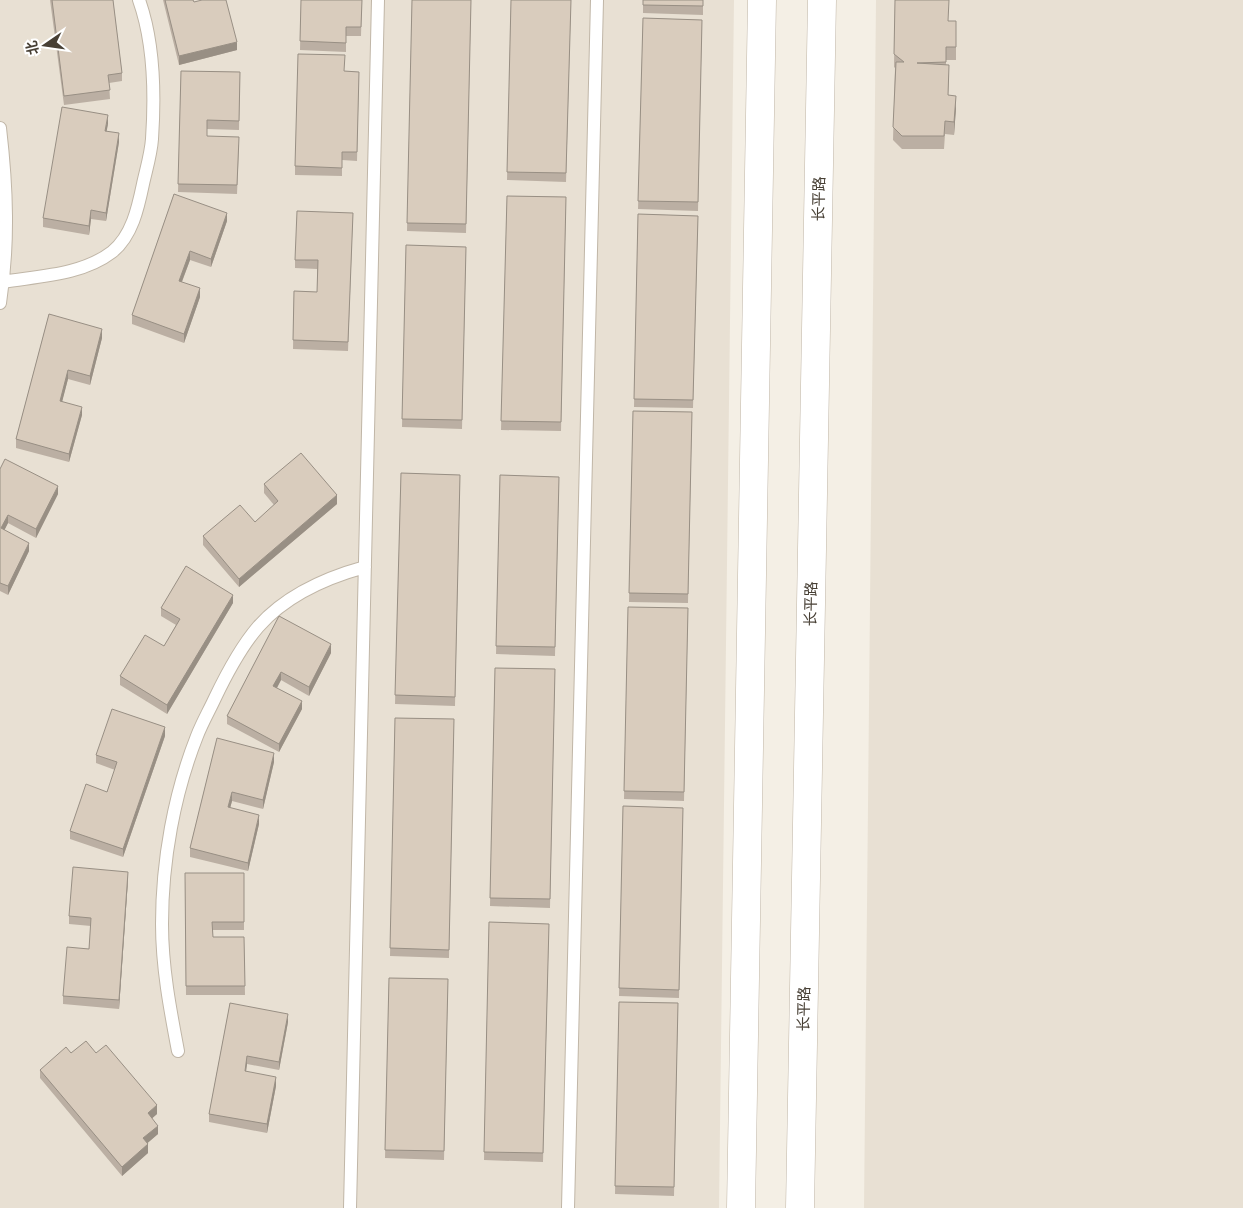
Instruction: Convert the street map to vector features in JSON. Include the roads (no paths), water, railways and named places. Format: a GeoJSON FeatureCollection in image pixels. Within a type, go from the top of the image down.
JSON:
{"type":"FeatureCollection","features":[{"type":"Feature","properties":{"kind":"street"},"geometry":{"type":"LineString","coordinates":[[741,1208],[762,0]]}},
{"type":"Feature","properties":{"kind":"street","name":"长平路"},"geometry":{"type":"LineString","coordinates":[[800,1208],[822,0]]}},
{"type":"Feature","properties":{"kind":"lane"},"geometry":{"type":"LineString","coordinates":[[3,282],[64,272],[90,265],[113,251],[130,230],[139,204],[152,141],[153,77],[144,13],[139,0]]}},
{"type":"Feature","properties":{"kind":"lane"},"geometry":{"type":"LineString","coordinates":[[350,1208],[378,0]]}},
{"type":"Feature","properties":{"kind":"lane"},"geometry":{"type":"LineString","coordinates":[[568,1208],[597,0]]}},
{"type":"Feature","properties":{"kind":"lane"},"geometry":{"type":"LineString","coordinates":[[0,128],[6,179],[6,260],[0,303]]}},
{"type":"Feature","properties":{"kind":"lane"},"geometry":{"type":"LineString","coordinates":[[178,1052],[166,988],[162,924],[166,860],[178,797],[197,736],[240,651],[259,626],[307,588],[335,575],[365,567]]}}]}
